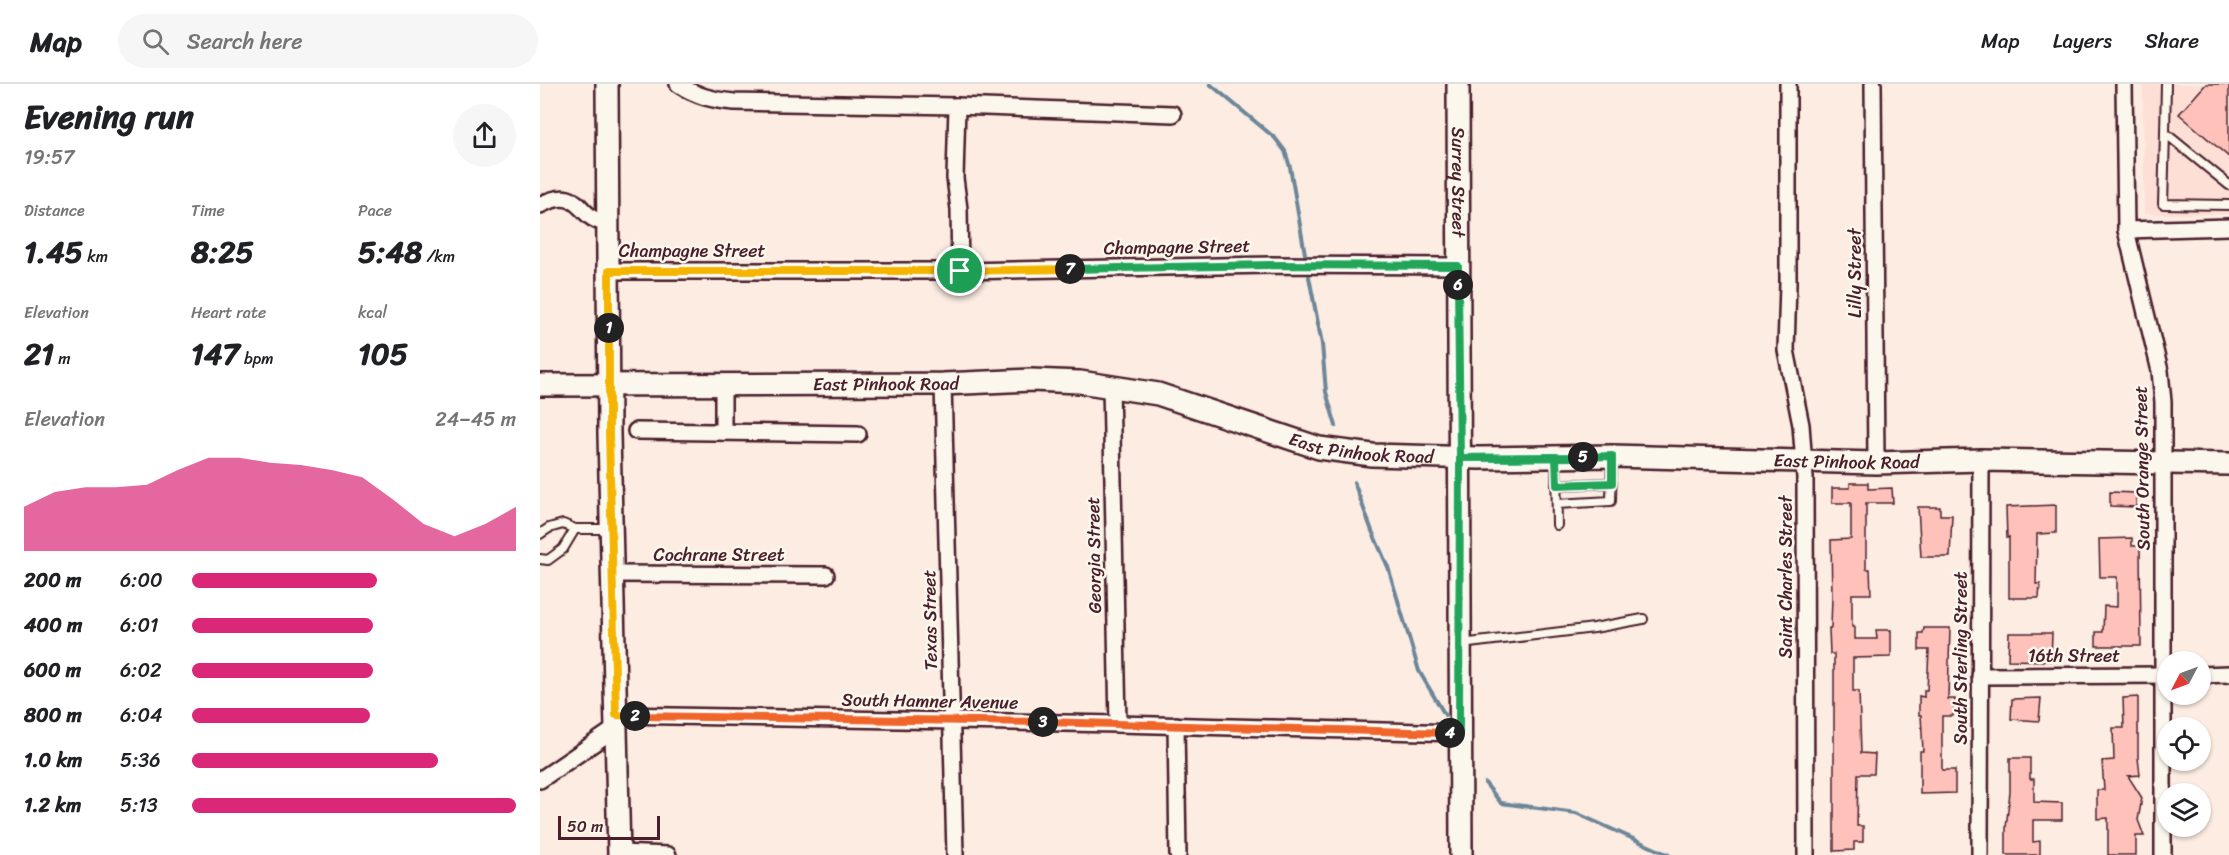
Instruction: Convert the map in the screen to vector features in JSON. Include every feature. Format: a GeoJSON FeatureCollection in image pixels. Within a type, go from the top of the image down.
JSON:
{"type":"FeatureCollection","features":[{"type":"Feature","properties":{"kind":"main road"},"geometry":{"type":"LineString","coordinates":[[607,84],[612,530],[619,854]]}},
{"type":"Feature","properties":{"kind":"main road","name":"Surrey Street"},"geometry":{"type":"LineString","coordinates":[[1458,84],[1461,855]]}},
{"type":"Feature","properties":{"kind":"main road","name":"East Pinhook Road"},"geometry":{"type":"LineString","coordinates":[[540,385],[943,384],[1030,380],[1080,382],[1158,394],[1319,448],[1371,455],[1460,458],[1612,456],[1876,463],[1981,460],[2229,464]]}},
{"type":"Feature","properties":{"kind":"street"},"geometry":{"type":"LineString","coordinates":[[678,84],[690,93],[706,99],[723,101],[1173,114]]}},
{"type":"Feature","properties":{"kind":"street","name":"Saint Charles Street"},"geometry":{"type":"LineString","coordinates":[[1788,84],[1786,350],[1801,425],[1804,460],[1806,855]]}},
{"type":"Feature","properties":{"kind":"street","name":"Lilly Street"},"geometry":{"type":"LineString","coordinates":[[1873,84],[1876,463]]}},
{"type":"Feature","properties":{"kind":"street","name":"South Orange Street"},"geometry":{"type":"LineString","coordinates":[[2124,84],[2126,230],[2160,371],[2163,402],[2165,651]]}},
{"type":"Feature","properties":{"kind":"street"},"geometry":{"type":"LineString","coordinates":[[957,106],[955,178],[959,209],[960,271]]}},
{"type":"Feature","properties":{"kind":"street"},"geometry":{"type":"LineString","coordinates":[[540,205],[552,199],[568,199],[578,204],[595,220],[609,223]]}},
{"type":"Feature","properties":{"kind":"street"},"geometry":{"type":"LineString","coordinates":[[2126,230],[2229,227]]}},
{"type":"Feature","properties":{"kind":"street","name":"Champagne Street"},"geometry":{"type":"LineString","coordinates":[[609,271],[960,271],[1270,265],[1458,266]]}},
{"type":"Feature","properties":{"kind":"street","name":"Texas Street"},"geometry":{"type":"LineString","coordinates":[[943,384],[956,855]]}},
{"type":"Feature","properties":{"kind":"street"},"geometry":{"type":"LineString","coordinates":[[723,385],[723,432]]}},
{"type":"Feature","properties":{"kind":"street","name":"Georgia Street"},"geometry":{"type":"LineString","coordinates":[[1111,385],[1118,724]]}},
{"type":"Feature","properties":{"kind":"street"},"geometry":{"type":"LineString","coordinates":[[636,431],[858,434]]}},
{"type":"Feature","properties":{"kind":"street","name":"South Sterling Street"},"geometry":{"type":"LineString","coordinates":[[1980,855],[1981,460]]}},
{"type":"Feature","properties":{"kind":"street","name":"Cochrane Street"},"geometry":{"type":"LineString","coordinates":[[613,574],[826,575]]}},
{"type":"Feature","properties":{"kind":"street"},"geometry":{"type":"LineString","coordinates":[[2211,675],[2229,674]]}},
{"type":"Feature","properties":{"kind":"street","name":"16th Street"},"geometry":{"type":"LineString","coordinates":[[1980,676],[2157,675]]}},
{"type":"Feature","properties":{"kind":"street","name":"South Orange Street"},"geometry":{"type":"LineString","coordinates":[[2163,855],[2165,705]]}},
{"type":"Feature","properties":{"kind":"street","name":"South Hamner Avenue"},"geometry":{"type":"LineString","coordinates":[[616,722],[952,721],[1459,733]]}},
{"type":"Feature","properties":{"kind":"street"},"geometry":{"type":"LineString","coordinates":[[540,780],[616,722]]}},
{"type":"Feature","properties":{"kind":"street"},"geometry":{"type":"LineString","coordinates":[[1176,725],[1178,855]]}},
{"type":"Feature","properties":{"kind":"street"},"geometry":{"type":"LineString","coordinates":[[619,854],[668,855]]}},
{"type":"Feature","properties":{"kind":"lane"},"geometry":{"type":"LineString","coordinates":[[2166,84],[2163,204],[2229,205]]}},
{"type":"Feature","properties":{"kind":"lane"},"geometry":{"type":"LineString","coordinates":[[2165,133],[2229,185]]}},
{"type":"Feature","properties":{"kind":"lane"},"geometry":{"type":"LineString","coordinates":[[1557,504],[1611,501],[1612,456]]}},
{"type":"Feature","properties":{"kind":"lane"},"geometry":{"type":"LineString","coordinates":[[1556,457],[1557,525]]}},
{"type":"Feature","properties":{"kind":"lane"},"geometry":{"type":"LineString","coordinates":[[1557,485],[1612,483]]}},
{"type":"Feature","properties":{"kind":"lane"},"geometry":{"type":"LineString","coordinates":[[540,534],[549,528],[563,524],[575,529],[612,530]]}},
{"type":"Feature","properties":{"kind":"lane"},"geometry":{"type":"LineString","coordinates":[[540,559],[548,560],[562,549],[575,529]]}},
{"type":"Feature","properties":{"kind":"lane"},"geometry":{"type":"LineString","coordinates":[[1460,645],[1594,628],[1643,619]]}},
{"type":"Feature","properties":{"kind":"shaded area"},"geometry":{"type":"Polygon","coordinates":[[[2143,84],[2229,84],[2229,214],[2144,214],[2143,84]]]}},
{"type":"Feature","properties":{"kind":"building"},"geometry":{"type":"Polygon","coordinates":[[[2206,84],[2229,84],[2229,157],[2179,114],[2206,84]]]}},
{"type":"Feature","properties":{"kind":"building"},"geometry":{"type":"Polygon","coordinates":[[[1850,483],[1868,483],[1868,489],[1892,488],[1893,503],[1866,503],[1866,569],[1870,569],[1871,594],[1852,594],[1852,627],[1855,627],[1855,639],[1877,639],[1876,630],[1891,630],[1891,657],[1853,658],[1853,691],[1859,691],[1861,753],[1875,754],[1874,774],[1858,774],[1857,826],[1863,826],[1863,842],[1854,842],[1854,850],[1834,851],[1834,654],[1830,654],[1829,628],[1831,628],[1832,596],[1831,540],[1851,539],[1851,503],[1832,503],[1832,488],[1850,488],[1850,483]]]}},
{"type":"Feature","properties":{"kind":"building"},"geometry":{"type":"Polygon","coordinates":[[[2110,492],[2136,493],[2136,507],[2110,506],[2110,492]]]}},
{"type":"Feature","properties":{"kind":"building"},"geometry":{"type":"Polygon","coordinates":[[[2056,505],[2056,533],[2037,534],[2036,584],[2040,584],[2039,598],[2009,598],[2009,537],[2007,538],[2006,507],[2056,505]]]}},
{"type":"Feature","properties":{"kind":"building"},"geometry":{"type":"Polygon","coordinates":[[[1918,507],[1940,507],[1940,515],[1952,515],[1950,557],[1921,557],[1918,507]]]}},
{"type":"Feature","properties":{"kind":"building"},"geometry":{"type":"Polygon","coordinates":[[[2132,538],[2132,546],[2140,546],[2141,646],[2096,646],[2096,632],[2103,632],[2104,606],[2117,607],[2117,577],[2100,577],[2099,539],[2132,538]]]}},
{"type":"Feature","properties":{"kind":"building"},"geometry":{"type":"Polygon","coordinates":[[[1924,628],[1950,628],[1948,699],[1955,699],[1953,716],[1942,716],[1942,770],[1955,770],[1955,793],[1920,794],[1920,751],[1923,751],[1919,696],[1924,697],[1924,690],[1927,690],[1929,650],[1919,650],[1919,633],[1923,633],[1924,628]]]}},
{"type":"Feature","properties":{"kind":"building"},"geometry":{"type":"Polygon","coordinates":[[[2009,633],[2052,633],[2051,661],[2008,660],[2009,633]]]}},
{"type":"Feature","properties":{"kind":"building"},"geometry":{"type":"Polygon","coordinates":[[[2138,697],[2140,775],[2128,776],[2142,798],[2138,820],[2144,836],[2136,836],[2136,855],[2108,855],[2108,818],[2097,819],[2097,790],[2104,790],[2102,761],[2114,760],[2113,728],[2124,728],[2123,698],[2138,697]]]}},
{"type":"Feature","properties":{"kind":"building"},"geometry":{"type":"Polygon","coordinates":[[[2041,698],[2039,721],[2011,719],[2012,699],[2041,698]]]}},
{"type":"Feature","properties":{"kind":"building"},"geometry":{"type":"Polygon","coordinates":[[[2010,758],[2030,758],[2030,779],[2034,779],[2034,802],[2062,803],[2062,820],[2033,820],[2033,842],[2040,841],[2040,855],[2006,855],[2010,758]]]}},
{"type":"Feature","properties":{"kind":"waterway"},"geometry":{"type":"LineString","coordinates":[[1210,84],[1275,138],[1285,151],[1290,167],[1305,254]]}},
{"type":"Feature","properties":{"kind":"waterway"},"geometry":{"type":"LineString","coordinates":[[1309,277],[1322,344],[1326,392],[1336,426]]}},
{"type":"Feature","properties":{"kind":"waterway"},"geometry":{"type":"LineString","coordinates":[[1354,482],[1388,567],[1419,671],[1445,715]]}},
{"type":"Feature","properties":{"kind":"waterway"},"geometry":{"type":"LineString","coordinates":[[1485,783],[1501,803],[1576,813],[1669,855]]}},
{"type":"Feature","properties":{"kind":"route"},"geometry":{"type":"LineString","coordinates":[[960,271],[609,271],[609,434],[616,715],[1459,733],[1460,458],[1612,456],[1612,483],[1557,485],[1556,457],[1460,458],[1458,266],[1270,265],[960,271]]}}]}
